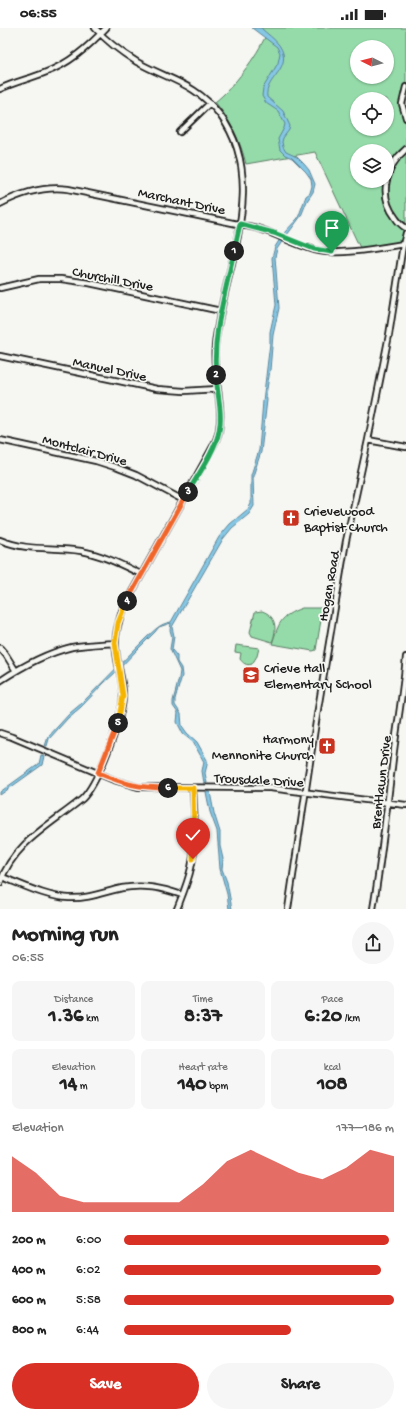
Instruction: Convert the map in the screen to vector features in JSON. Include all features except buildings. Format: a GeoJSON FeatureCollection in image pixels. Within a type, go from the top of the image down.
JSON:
{"type":"FeatureCollection","features":[{"type":"Feature","properties":{"kind":"street"},"geometry":{"type":"LineString","coordinates":[[0,883],[12,859],[19,849],[84,797],[91,788],[120,716],[123,696],[115,643],[118,623],[123,608],[219,434],[220,418],[215,350],[221,312],[243,206],[243,185],[238,150],[227,125],[210,103],[201,95],[183,83],[138,62],[124,53],[100,34],[95,28]]}},
{"type":"Feature","properties":{"kind":"street"},"geometry":{"type":"LineString","coordinates":[[0,89],[16,82],[45,73],[62,65],[77,55],[106,28]]}},
{"type":"Feature","properties":{"kind":"street"},"geometry":{"type":"LineString","coordinates":[[406,87],[402,106],[406,118]]}},
{"type":"Feature","properties":{"kind":"street"},"geometry":{"type":"LineString","coordinates":[[180,132],[210,103]]}},
{"type":"Feature","properties":{"kind":"street"},"geometry":{"type":"LineString","coordinates":[[406,149],[397,158],[391,169],[385,195],[392,214],[399,223],[406,228]]}},
{"type":"Feature","properties":{"kind":"street","name":"Marchant Drive"},"geometry":{"type":"LineString","coordinates":[[0,204],[28,192],[63,188],[90,192],[269,231],[310,248],[323,251],[346,252],[404,244]]}},
{"type":"Feature","properties":{"kind":"street","name":"Hogan Road"},"geometry":{"type":"LineString","coordinates":[[288,909],[305,793],[346,541],[389,335],[406,233]]}},
{"type":"Feature","properties":{"kind":"street","name":"Churchill Drive"},"geometry":{"type":"LineString","coordinates":[[0,288],[43,279],[61,279],[89,283],[221,312]]}},
{"type":"Feature","properties":{"kind":"street","name":"Manuel Drive"},"geometry":{"type":"LineString","coordinates":[[0,356],[158,389],[184,391],[217,389]]}},
{"type":"Feature","properties":{"kind":"street","name":"Montclair Drive"},"geometry":{"type":"LineString","coordinates":[[0,440],[118,468],[136,475],[183,500]]}},
{"type":"Feature","properties":{"kind":"street"},"geometry":{"type":"LineString","coordinates":[[368,440],[406,447]]}},
{"type":"Feature","properties":{"kind":"street"},"geometry":{"type":"LineString","coordinates":[[0,540],[25,548],[64,549],[96,555],[141,574]]}},
{"type":"Feature","properties":{"kind":"street"},"geometry":{"type":"LineString","coordinates":[[0,681],[34,662],[66,649],[115,643]]}},
{"type":"Feature","properties":{"kind":"street"},"geometry":{"type":"LineString","coordinates":[[0,648],[16,671]]}},
{"type":"Feature","properties":{"kind":"street","name":"Brentlawn Drive"},"geometry":{"type":"LineString","coordinates":[[373,909],[392,765],[403,696],[406,658]]}},
{"type":"Feature","properties":{"kind":"street","name":"Trousdale Drive"},"geometry":{"type":"LineString","coordinates":[[0,733],[123,783],[138,787],[270,788],[406,805]]}},
{"type":"Feature","properties":{"kind":"street"},"geometry":{"type":"LineString","coordinates":[[176,909],[182,896],[191,867],[194,851],[193,788]]}},
{"type":"Feature","properties":{"kind":"street"},"geometry":{"type":"LineString","coordinates":[[2,877],[47,894],[66,898],[85,897],[120,888],[137,886],[152,887],[182,896]]}},
{"type":"Feature","properties":{"kind":"green space"},"geometry":{"type":"Polygon","coordinates":[[[260,28],[406,28],[406,244],[361,250],[315,152],[246,164],[234,131],[226,116],[215,102],[229,89],[244,71],[266,35],[260,28]]]}},
{"type":"Feature","properties":{"kind":"green space"},"geometry":{"type":"Polygon","coordinates":[[[302,608],[323,608],[316,650],[313,651],[272,644],[281,621],[289,614],[302,608]]]}},
{"type":"Feature","properties":{"kind":"green space"},"geometry":{"type":"Polygon","coordinates":[[[262,611],[271,616],[273,620],[275,633],[272,642],[252,636],[250,632],[255,612],[262,611]]]}},
{"type":"Feature","properties":{"kind":"green space"},"geometry":{"type":"Polygon","coordinates":[[[236,645],[259,648],[257,656],[252,664],[246,664],[240,659],[241,653],[235,652],[236,645]]]}},
{"type":"Feature","properties":{"kind":"water"},"geometry":{"type":"Polygon","coordinates":[[[252,28],[261,28],[273,38],[283,53],[281,67],[267,90],[267,97],[283,111],[290,126],[283,138],[283,147],[286,152],[297,157],[304,164],[309,170],[315,184],[313,192],[307,201],[301,216],[287,235],[284,233],[298,218],[306,196],[310,193],[312,186],[311,179],[292,158],[285,155],[280,150],[278,139],[285,124],[278,111],[266,103],[262,96],[263,88],[278,63],[280,53],[277,47],[252,28]]]}},
{"type":"Feature","properties":{"kind":"water"},"geometry":{"type":"Polygon","coordinates":[[[280,239],[283,240],[277,249],[275,257],[279,308],[273,335],[261,452],[253,476],[254,506],[249,514],[232,528],[223,539],[172,627],[174,636],[172,650],[177,656],[177,662],[181,668],[182,676],[175,699],[175,705],[181,714],[182,726],[197,742],[207,760],[205,773],[207,783],[204,783],[202,771],[204,762],[193,742],[183,734],[177,722],[178,713],[173,706],[180,671],[170,649],[172,637],[170,630],[171,623],[159,627],[81,707],[68,718],[49,739],[47,746],[45,746],[48,737],[70,713],[82,703],[146,638],[160,626],[171,622],[219,537],[230,524],[248,509],[251,504],[251,475],[259,450],[270,332],[276,305],[272,258],[275,247],[280,239]]]}},
{"type":"Feature","properties":{"kind":"water"},"geometry":{"type":"Polygon","coordinates":[[[41,755],[44,756],[42,765],[0,795],[0,792],[39,764],[41,755]]]}},
{"type":"Feature","properties":{"kind":"water"},"geometry":{"type":"Polygon","coordinates":[[[206,792],[210,792],[214,813],[220,832],[220,846],[223,859],[222,869],[227,882],[232,909],[229,909],[227,894],[220,869],[217,831],[210,812],[206,792]]]}},
{"type":"Feature","properties":{"kind":"place","name":"Crievewood Baptist Church"},"geometry":{"type":"Point","coordinates":[291,518]}},
{"type":"Feature","properties":{"kind":"place","name":"Crieve Hall Elementary School"},"geometry":{"type":"Point","coordinates":[251,675]}},
{"type":"Feature","properties":{"kind":"place","name":"Harmony Mennonite Church"},"geometry":{"type":"Point","coordinates":[327,746]}},
{"type":"Feature","properties":{"kind":"route"},"geometry":{"type":"LineString","coordinates":[[193,859],[193,788],[138,787],[98,773],[119,721],[122,705],[123,696],[115,648],[118,623],[123,608],[132,590],[165,534],[219,434],[220,409],[214,362],[215,344],[240,224],[274,233],[314,249],[332,252]]}}]}
